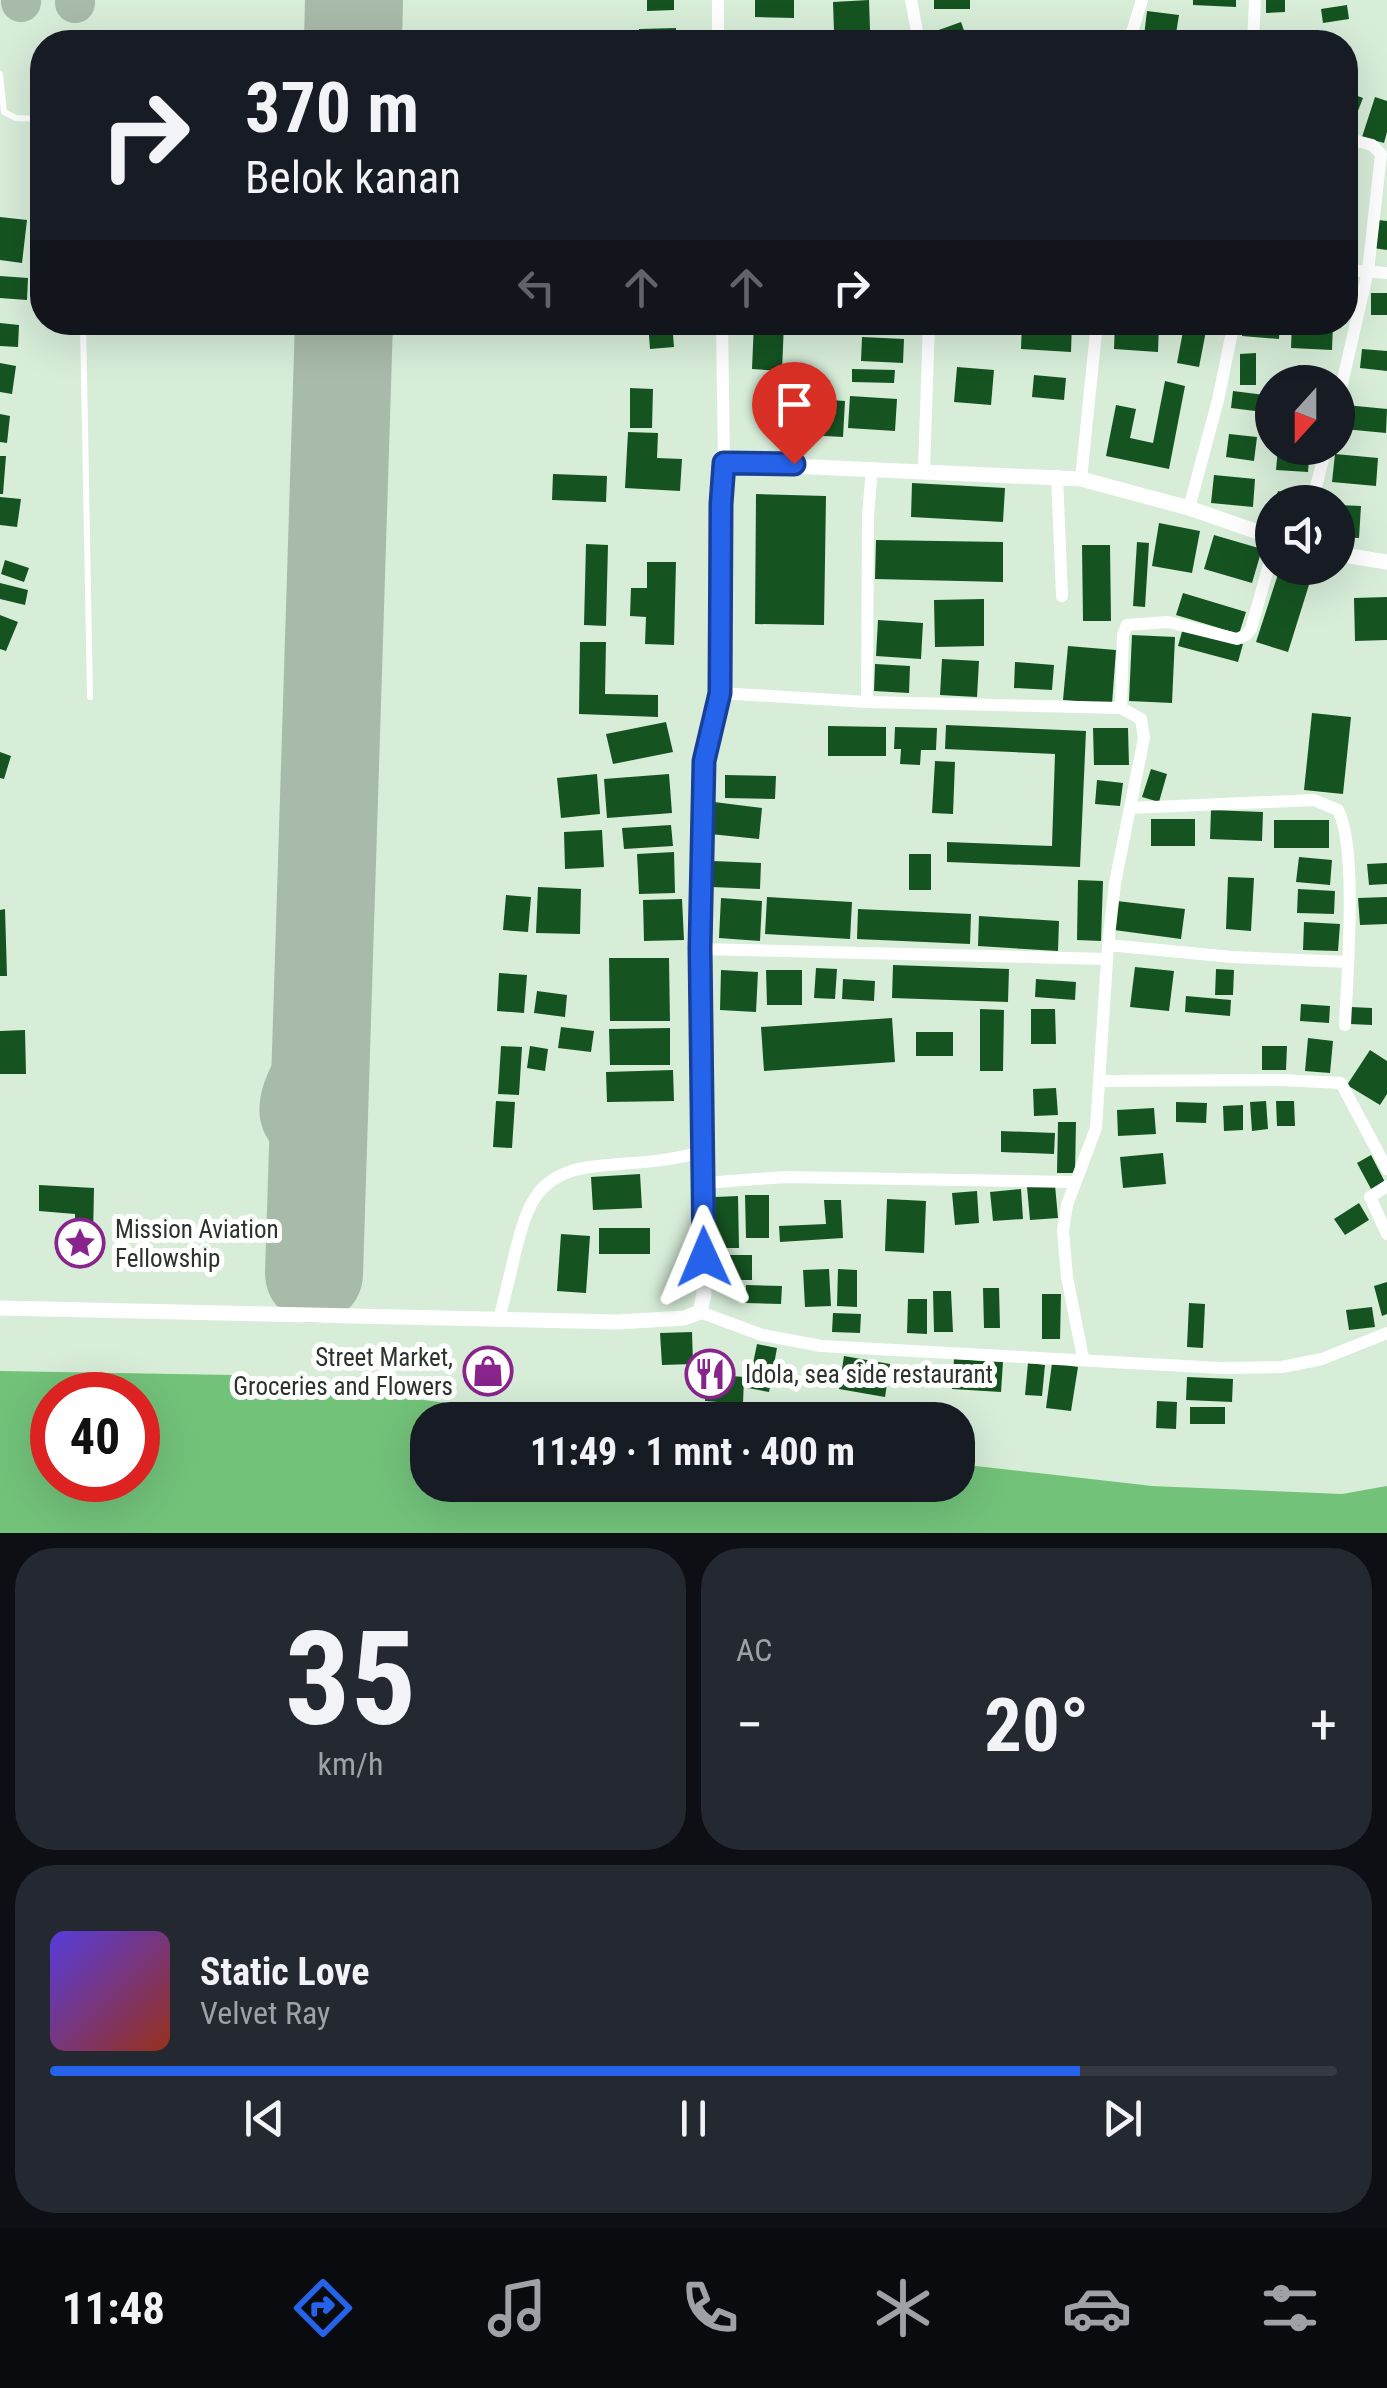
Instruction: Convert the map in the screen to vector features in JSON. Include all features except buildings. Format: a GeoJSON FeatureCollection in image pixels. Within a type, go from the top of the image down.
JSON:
{"type":"FeatureCollection","features":[{"type":"Feature","properties":{"kind":"street"},"geometry":{"type":"LineString","coordinates":[[718,0],[718,30]]}},
{"type":"Feature","properties":{"kind":"street"},"geometry":{"type":"LineString","coordinates":[[911,0],[917,30]]}},
{"type":"Feature","properties":{"kind":"street"},"geometry":{"type":"LineString","coordinates":[[1133,30],[1142,0]]}},
{"type":"Feature","properties":{"kind":"street"},"geometry":{"type":"LineString","coordinates":[[1254,30],[1255,0]]}},
{"type":"Feature","properties":{"kind":"street"},"geometry":{"type":"LineString","coordinates":[[1358,141],[1372,145],[1381,154],[1368,271],[1358,314]]}},
{"type":"Feature","properties":{"kind":"street"},"geometry":{"type":"LineString","coordinates":[[1358,271],[1387,272]]}},
{"type":"Feature","properties":{"kind":"street"},"geometry":{"type":"LineString","coordinates":[[700,1312],[704,1294],[700,948],[704,761],[720,693],[722,335]]}},
{"type":"Feature","properties":{"kind":"street"},"geometry":{"type":"LineString","coordinates":[[924,470],[929,335]]}},
{"type":"Feature","properties":{"kind":"street"},"geometry":{"type":"LineString","coordinates":[[1081,479],[1096,335]]}},
{"type":"Feature","properties":{"kind":"street"},"geometry":{"type":"LineString","coordinates":[[1189,508],[1231,335]]}},
{"type":"Feature","properties":{"kind":"street"},"geometry":{"type":"LineString","coordinates":[[1346,365],[1353,335]]}},
{"type":"Feature","properties":{"kind":"street"},"geometry":{"type":"LineString","coordinates":[[724,463],[1081,479],[1189,508],[1255,531]]}},
{"type":"Feature","properties":{"kind":"street"},"geometry":{"type":"LineString","coordinates":[[867,702],[872,468]]}},
{"type":"Feature","properties":{"kind":"street"},"geometry":{"type":"LineString","coordinates":[[1057,476],[1062,596]]}},
{"type":"Feature","properties":{"kind":"street"},"geometry":{"type":"LineString","coordinates":[[1355,557],[1387,562]]}},
{"type":"Feature","properties":{"kind":"street"},"geometry":{"type":"LineString","coordinates":[[1122,708],[1123,634],[1127,625],[1168,622],[1244,637],[1251,629],[1263,585]]}},
{"type":"Feature","properties":{"kind":"street"},"geometry":{"type":"LineString","coordinates":[[720,693],[867,702],[1122,708],[1138,715],[1144,727],[1115,883],[1092,1146],[1075,1182],[1063,1230],[1083,1358]]}},
{"type":"Feature","properties":{"kind":"street"},"geometry":{"type":"LineString","coordinates":[[1130,808],[1314,800],[1338,810],[1348,867],[1345,1025]]}},
{"type":"Feature","properties":{"kind":"street"},"geometry":{"type":"LineString","coordinates":[[700,948],[1108,952],[1348,962]]}},
{"type":"Feature","properties":{"kind":"street"},"geometry":{"type":"LineString","coordinates":[[1100,1081],[1335,1082],[1345,1087],[1387,1169]]}},
{"type":"Feature","properties":{"kind":"street"},"geometry":{"type":"LineString","coordinates":[[499,1321],[522,1226],[541,1188],[557,1176],[588,1168],[676,1160],[704,1151]]}},
{"type":"Feature","properties":{"kind":"street"},"geometry":{"type":"LineString","coordinates":[[676,1160],[703,1179],[1075,1182]]}},
{"type":"Feature","properties":{"kind":"street"},"geometry":{"type":"LineString","coordinates":[[1387,1186],[1370,1197],[1387,1234]]}},
{"type":"Feature","properties":{"kind":"street"},"geometry":{"type":"LineString","coordinates":[[0,1308],[618,1322],[684,1318],[700,1312],[762,1335],[821,1346],[1221,1368],[1282,1366],[1322,1359],[1387,1333]]}},
{"type":"Feature","properties":{"kind":"lane"},"geometry":{"type":"LineString","coordinates":[[0,74],[4,112],[30,120]]}},
{"type":"Feature","properties":{"kind":"lane"},"geometry":{"type":"LineString","coordinates":[[83,335],[90,697]]}},
{"type":"Feature","properties":{"kind":"shaded area"},"geometry":{"type":"Polygon","coordinates":[[[0,1371],[58,1372],[30,1372],[30,1502],[160,1502],[160,1374],[233,1375],[440,1402],[410,1402],[410,1502],[975,1502],[975,1466],[1152,1486],[1342,1494],[1387,1486],[1387,1533],[0,1533],[0,1371]]]}},
{"type":"Feature","properties":{"kind":"taxiway"},"geometry":{"type":"LineString","coordinates":[[319,1125],[311,1135],[289,1134],[281,1121],[280,1107],[288,1077],[322,1021]]}},
{"type":"Feature","properties":{"kind":"runway"},"geometry":{"type":"LineString","coordinates":[[353,30],[354,0]]}},
{"type":"Feature","properties":{"kind":"runway"},"geometry":{"type":"LineString","coordinates":[[314,1274],[344,335]]}},
{"type":"Feature","properties":{"kind":"place","name":"Mission Aviation Fellowship"},"geometry":{"type":"Point","coordinates":[80,1243]}},
{"type":"Feature","properties":{"kind":"place","name":"Street Market, Groceries and Flowers"},"geometry":{"type":"Point","coordinates":[488,1371]}},
{"type":"Feature","properties":{"kind":"place","name":"Idola, sea side restaurant"},"geometry":{"type":"Point","coordinates":[710,1374]}},
{"type":"Feature","properties":{"kind":"route"},"geometry":{"type":"LineString","coordinates":[[704,1257],[700,948],[704,761],[720,693],[724,463],[794,464]]}}]}
